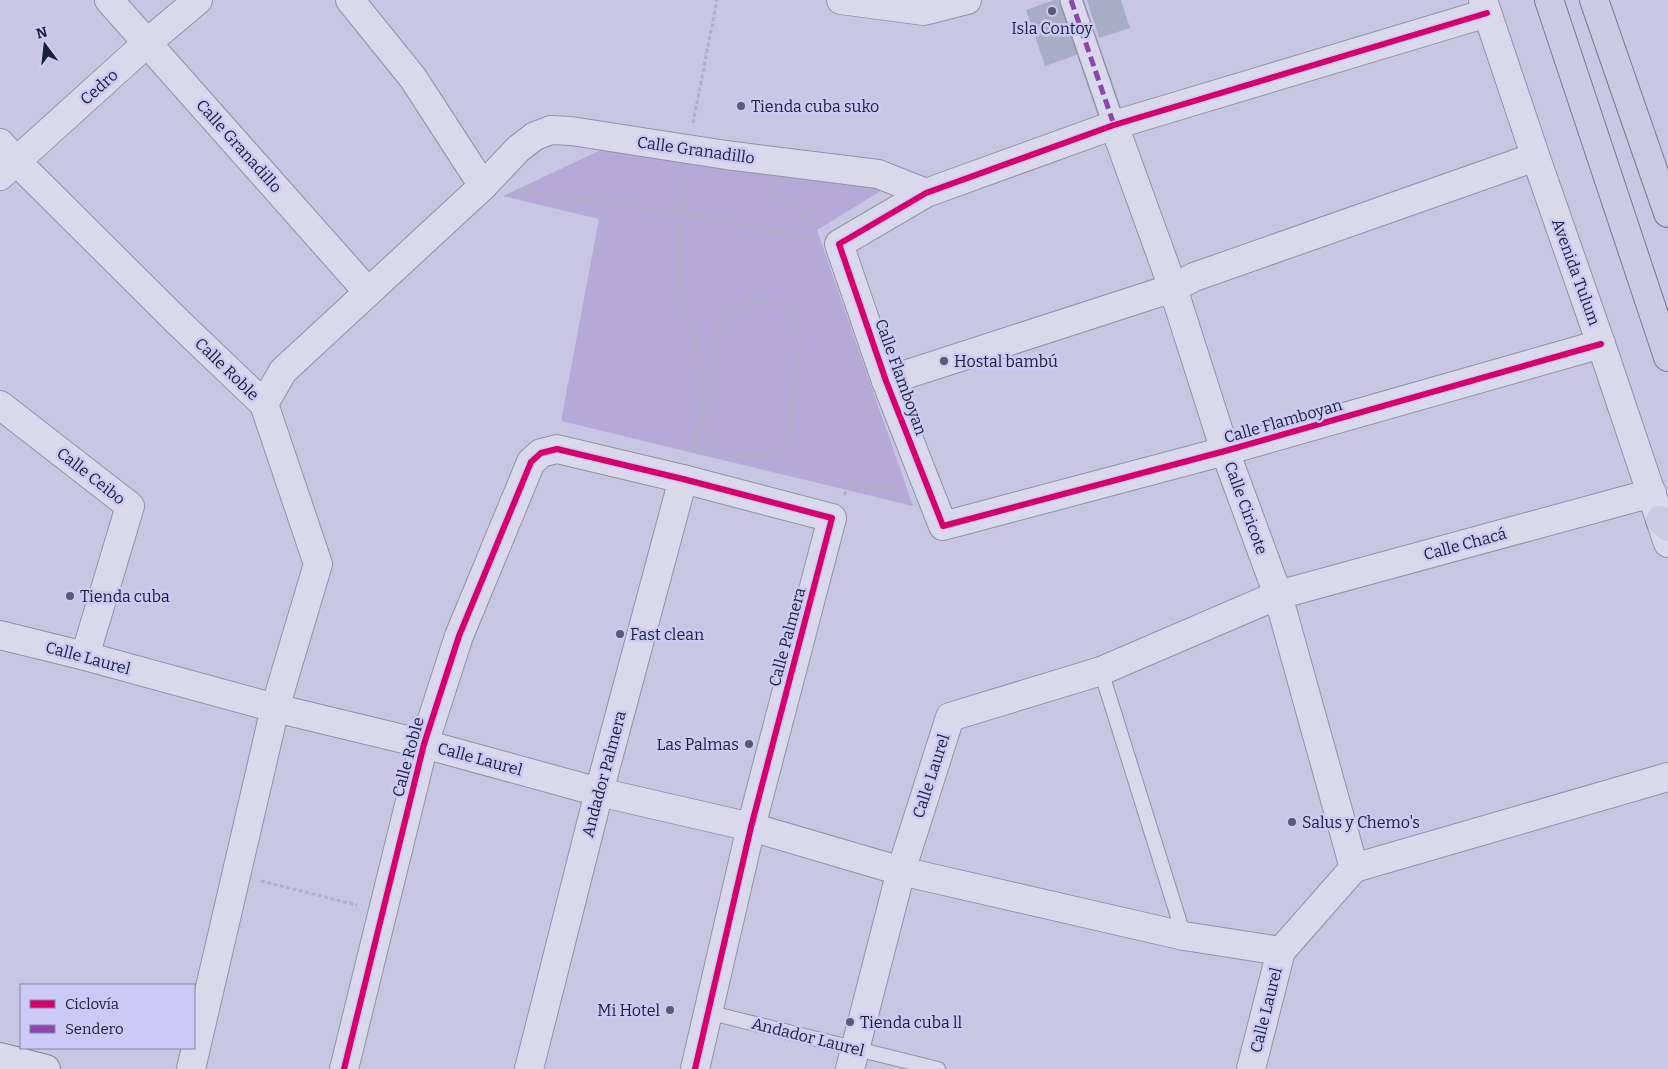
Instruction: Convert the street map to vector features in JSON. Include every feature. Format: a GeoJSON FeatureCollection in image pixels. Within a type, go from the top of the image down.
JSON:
{"type":"FeatureCollection","features":[{"type":"Feature","properties":{"kind":"main road"},"geometry":{"type":"LineString","coordinates":[[1549,0],[1668,357]]}},
{"type":"Feature","properties":{"kind":"main road"},"geometry":{"type":"LineString","coordinates":[[1594,0],[1668,213]]}},
{"type":"Feature","properties":{"kind":"street","name":"Calle Granadillo"},"geometry":{"type":"LineString","coordinates":[[109,0],[368,292]]}},
{"type":"Feature","properties":{"kind":"street","name":"Cedro"},"geometry":{"type":"LineString","coordinates":[[6,160],[198,0]]}},
{"type":"Feature","properties":{"kind":"street"},"geometry":{"type":"LineString","coordinates":[[350,0],[413,78],[483,186]]}},
{"type":"Feature","properties":{"kind":"street"},"geometry":{"type":"LineString","coordinates":[[841,0],[924,11],[967,0]]}},
{"type":"Feature","properties":{"kind":"street"},"geometry":{"type":"LineString","coordinates":[[1071,0],[1114,124]]}},
{"type":"Feature","properties":{"kind":"street"},"geometry":{"type":"LineString","coordinates":[[839,244],[926,193],[1114,124],[1485,6]]}},
{"type":"Feature","properties":{"kind":"street","name":"Avenida Tulum"},"geometry":{"type":"LineString","coordinates":[[1485,6],[1665,530]]}},
{"type":"Feature","properties":{"kind":"street","name":"Calle Ciricote"},"geometry":{"type":"LineString","coordinates":[[1114,124],[1173,288],[1226,451],[1278,595],[1354,868]]}},
{"type":"Feature","properties":{"kind":"street","name":"Calle Granadillo"},"geometry":{"type":"LineString","coordinates":[[264,404],[283,371],[483,186],[518,149],[534,136],[551,130],[571,131],[688,149],[878,174],[926,193]]}},
{"type":"Feature","properties":{"kind":"street","name":"Calle Roble"},"geometry":{"type":"LineString","coordinates":[[6,160],[264,404],[318,564],[275,708],[195,1048]]}},
{"type":"Feature","properties":{"kind":"street","name":"Calle Flamboyan"},"geometry":{"type":"LineString","coordinates":[[886,381],[1173,288],[1204,273],[1521,162]]}},
{"type":"Feature","properties":{"kind":"street","name":"Calle Flamboyan"},"geometry":{"type":"LineString","coordinates":[[839,244],[886,381],[943,526],[1226,451],[1602,344]]}},
{"type":"Feature","properties":{"kind":"street","name":"Calle Ceibo"},"geometry":{"type":"LineString","coordinates":[[0,407],[130,506],[85,656]]}},
{"type":"Feature","properties":{"kind":"street","name":"Calle Roble"},"geometry":{"type":"LineString","coordinates":[[344,1069],[424,744],[459,636],[531,462],[541,453],[557,449],[683,479]]}},
{"type":"Feature","properties":{"kind":"street"},"geometry":{"type":"LineString","coordinates":[[683,479],[832,518]]}},
{"type":"Feature","properties":{"kind":"street","name":"Andador Palmera"},"geometry":{"type":"LineString","coordinates":[[529,1069],[598,792],[683,479]]}},
{"type":"Feature","properties":{"kind":"street","name":"Calle Chacá"},"geometry":{"type":"LineString","coordinates":[[1278,595],[1652,493]]}},
{"type":"Feature","properties":{"kind":"street","name":"Calle Palmera"},"geometry":{"type":"LineString","coordinates":[[695,1069],[751,827],[832,518]]}},
{"type":"Feature","properties":{"kind":"street","name":"Calle Laurel"},"geometry":{"type":"LineString","coordinates":[[852,1058],[901,871],[950,717],[1101,670],[1278,595]]}},
{"type":"Feature","properties":{"kind":"street","name":"Calle Laurel"},"geometry":{"type":"LineString","coordinates":[[0,636],[85,656],[275,708],[424,744],[598,792],[751,827],[901,871],[1184,936],[1281,951]]}},
{"type":"Feature","properties":{"kind":"street"},"geometry":{"type":"LineString","coordinates":[[1354,868],[1668,778]]}},
{"type":"Feature","properties":{"kind":"street","name":"Calle Laurel"},"geometry":{"type":"LineString","coordinates":[[1251,1069],[1281,951],[1354,868]]}},
{"type":"Feature","properties":{"kind":"street","name":"Calle Roble"},"geometry":{"type":"LineString","coordinates":[[190,1069],[195,1049]]}},
{"type":"Feature","properties":{"kind":"street"},"geometry":{"type":"LineString","coordinates":[[0,1057],[46,1069]]}},
{"type":"Feature","properties":{"kind":"lane"},"geometry":{"type":"LineString","coordinates":[[1101,670],[1184,936]]}},
{"type":"Feature","properties":{"kind":"lane","name":"Andador Laurel"},"geometry":{"type":"LineString","coordinates":[[707,1012],[852,1058],[938,1069]]}},
{"type":"Feature","properties":{"kind":"path"},"geometry":{"type":"LineString","coordinates":[[683,479],[702,416],[716,392],[715,361],[717,332],[734,309],[750,301],[772,302],[793,315],[801,338],[787,440],[772,454],[726,457],[712,450],[702,416],[698,350],[683,305],[678,267],[681,213],[688,149],[717,0]]}},
{"type":"Feature","properties":{"kind":"path"},"geometry":{"type":"LineString","coordinates":[[763,184],[839,244]]}},
{"type":"Feature","properties":{"kind":"path"},"geometry":{"type":"LineString","coordinates":[[483,186],[681,213],[839,244]]}},
{"type":"Feature","properties":{"kind":"path"},"geometry":{"type":"LineString","coordinates":[[832,518],[852,482],[932,498]]}},
{"type":"Feature","properties":{"kind":"path"},"geometry":{"type":"LineString","coordinates":[[236,876],[383,911]]}},
{"type":"Feature","properties":{"kind":"shaded area"},"geometry":{"type":"Polygon","coordinates":[[[605,148],[894,183],[817,230],[913,506],[561,421],[599,219],[503,196],[605,148]]]}},
{"type":"Feature","properties":{"kind":"building"},"geometry":{"type":"Polygon","coordinates":[[[1054,0],[1061,0],[1079,54],[1045,66],[1026,10],[1054,0]]]}},
{"type":"Feature","properties":{"kind":"building"},"geometry":{"type":"Polygon","coordinates":[[[1087,0],[1121,0],[1130,28],[1099,38],[1087,0]]]}},
{"type":"Feature","properties":{"kind":"marked path"},"geometry":{"type":"LineString","coordinates":[[1071,0],[1114,125]]}},
{"type":"Feature","properties":{"kind":"cycle path"},"geometry":{"type":"LineString","coordinates":[[1487,13],[1114,125],[926,193],[839,244],[886,381],[943,526],[1225,451],[1601,344]]}},
{"type":"Feature","properties":{"kind":"cycle path"},"geometry":{"type":"LineString","coordinates":[[344,1069],[424,744],[459,636],[531,462],[541,453],[557,449],[683,479],[832,518],[751,827],[695,1069]]}},
{"type":"Feature","properties":{"kind":"place","name":"Isla Contoy"},"geometry":{"type":"Point","coordinates":[1052,11]}},
{"type":"Feature","properties":{"kind":"place","name":"Tienda cuba suko"},"geometry":{"type":"Point","coordinates":[741,106]}},
{"type":"Feature","properties":{"kind":"place","name":"Hostal bambú"},"geometry":{"type":"Point","coordinates":[944,361]}},
{"type":"Feature","properties":{"kind":"place","name":"Tienda cuba"},"geometry":{"type":"Point","coordinates":[70,596]}},
{"type":"Feature","properties":{"kind":"place","name":"Fast clean"},"geometry":{"type":"Point","coordinates":[620,634]}},
{"type":"Feature","properties":{"kind":"place","name":"Las Palmas"},"geometry":{"type":"Point","coordinates":[749,744]}},
{"type":"Feature","properties":{"kind":"place","name":"Salus y Chemo's"},"geometry":{"type":"Point","coordinates":[1292,822]}},
{"type":"Feature","properties":{"kind":"place","name":"Mi Hotel"},"geometry":{"type":"Point","coordinates":[670,1010]}},
{"type":"Feature","properties":{"kind":"place","name":"Tienda cuba ll"},"geometry":{"type":"Point","coordinates":[850,1022]}}]}
